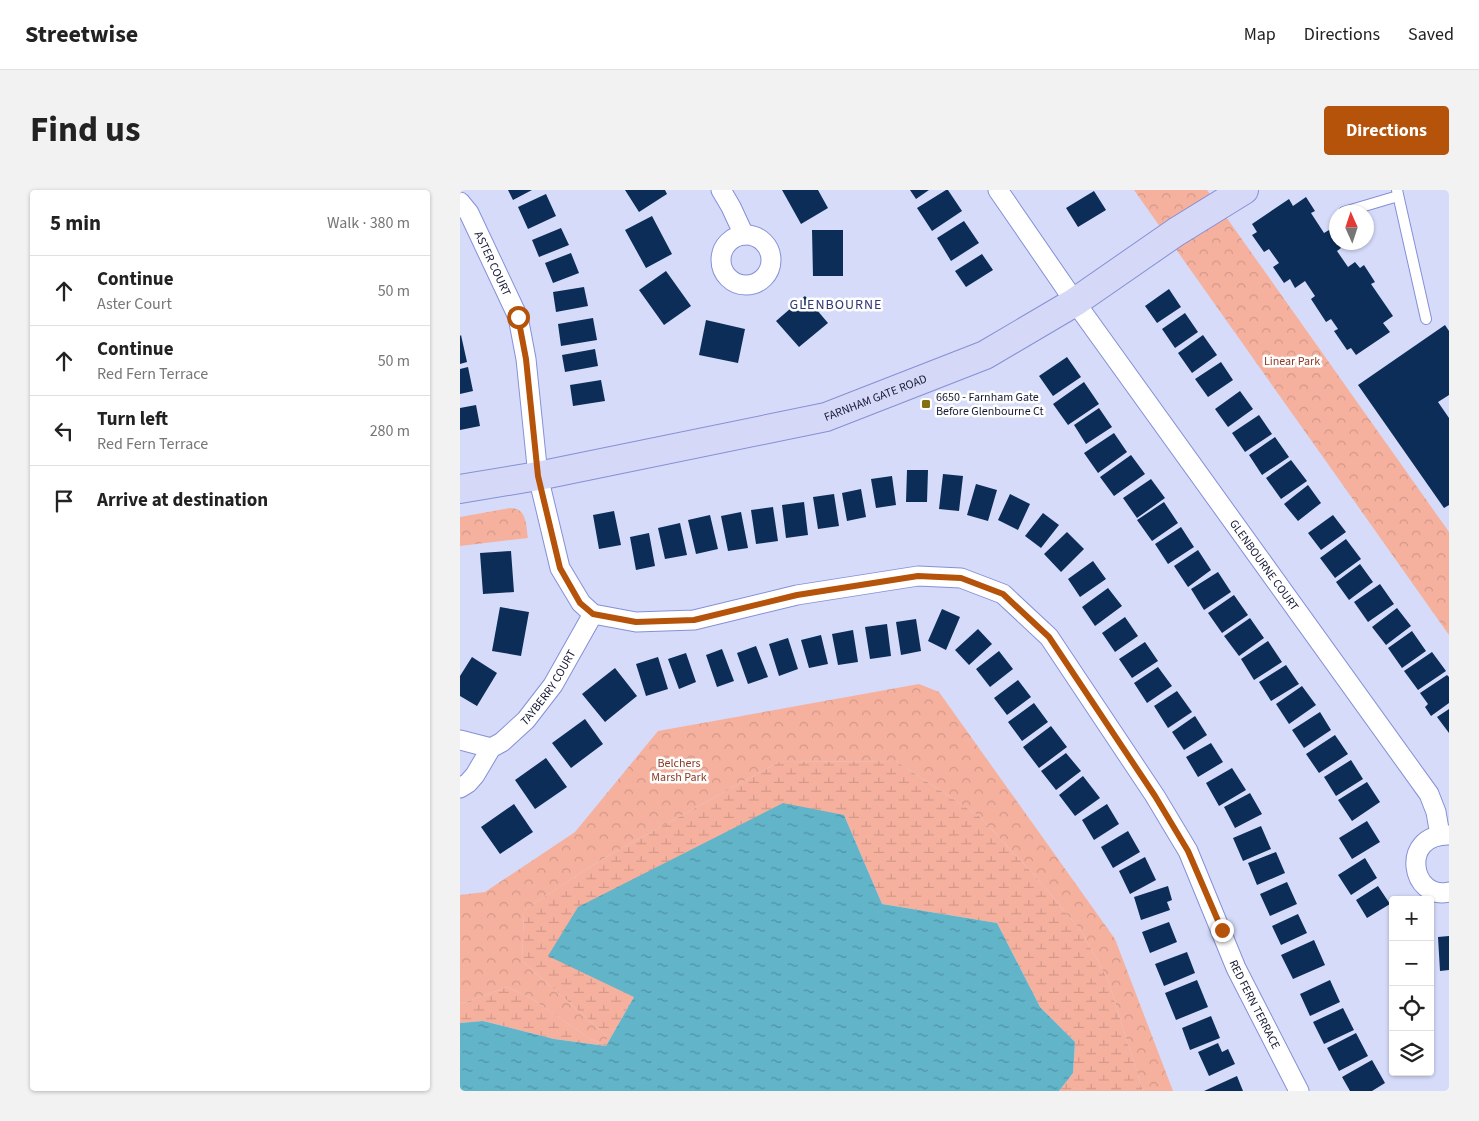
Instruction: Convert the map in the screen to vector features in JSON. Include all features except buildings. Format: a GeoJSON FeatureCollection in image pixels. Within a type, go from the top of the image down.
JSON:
{"type":"FeatureCollection","features":[{"type":"Feature","properties":{"kind":"street"},"geometry":{"type":"LineString","coordinates":[[721,190],[744,234]]}},
{"type":"Feature","properties":{"kind":"street","name":"GLENBOURNE COURT"},"geometry":{"type":"LineString","coordinates":[[998,190],[1075,302],[1429,794],[1444,835],[1430,838],[1421,847],[1416,857],[1415,867],[1424,885],[1434,891],[1449,892]]}},
{"type":"Feature","properties":{"kind":"street","name":"FARNHAM GATE ROAD"},"geometry":{"type":"LineString","coordinates":[[460,489],[538,476],[826,417],[985,355],[1075,302],[1176,232],[1244,190]]}},
{"type":"Feature","properties":{"kind":"street","name":"ASTER COURT"},"geometry":{"type":"LineString","coordinates":[[460,202],[469,213],[518,317],[526,359],[538,476]]}},
{"type":"Feature","properties":{"kind":"street"},"geometry":{"type":"LineString","coordinates":[[538,476],[560,568],[580,603],[593,614]]}},
{"type":"Feature","properties":{"kind":"street","name":"RED FERN TERRACE"},"geometry":{"type":"LineString","coordinates":[[593,614],[636,622],[694,620],[797,595],[918,576],[961,578],[1003,594],[1049,637],[1155,796],[1188,851],[1236,968],[1299,1091]]}},
{"type":"Feature","properties":{"kind":"street","name":"TAYBERRY COURT"},"geometry":{"type":"LineString","coordinates":[[460,788],[475,775],[491,748],[502,742],[526,720],[553,685],[593,614]]}},
{"type":"Feature","properties":{"kind":"street"},"geometry":{"type":"LineString","coordinates":[[460,740],[491,748]]}},
{"type":"Feature","properties":{"kind":"lane"},"geometry":{"type":"LineString","coordinates":[[1364,205],[1398,193],[1426,319]]}},
{"type":"Feature","properties":{"kind":"green space","name":"Linear Park"},"geometry":{"type":"Polygon","coordinates":[[[1134,190],[1207,190],[1449,532],[1449,635],[1134,190]]]}},
{"type":"Feature","properties":{"kind":"green space"},"geometry":{"type":"Polygon","coordinates":[[[510,508],[516,509],[523,514],[528,538],[460,546],[460,517],[510,508]]]}},
{"type":"Feature","properties":{"kind":"green space","name":"Belchers Marsh Park"},"geometry":{"type":"Polygon","coordinates":[[[919,684],[939,692],[1115,939],[1173,1091],[1143,1091],[1108,980],[1082,932],[1036,877],[979,816],[896,761],[779,762],[604,858],[524,910],[522,961],[608,1037],[603,1045],[589,1038],[529,997],[507,987],[460,1004],[460,895],[485,892],[575,832],[658,731],[919,684]]]}},
{"type":"Feature","properties":{"kind":"green space"},"geometry":{"type":"Polygon","coordinates":[[[896,761],[979,816],[1036,877],[1082,932],[1108,980],[1143,1091],[1059,1091],[1073,1073],[1075,1042],[1040,1007],[997,923],[882,904],[844,815],[634,997],[606,1046],[554,1039],[483,1021],[460,1023],[460,1004],[507,987],[529,997],[589,1038],[603,1045],[607,1036],[522,961],[524,910],[604,858],[779,762],[896,761]]]}},
{"type":"Feature","properties":{"kind":"water"},"geometry":{"type":"Polygon","coordinates":[[[783,803],[844,815],[882,904],[997,923],[1040,1007],[1075,1042],[1073,1073],[1059,1091],[460,1091],[460,1023],[483,1021],[554,1039],[606,1046],[634,997],[548,956],[578,907],[783,803]]]}},
{"type":"Feature","properties":{"kind":"place","name":"6650 - Farnham Gate Before Glenbourne Ct"},"geometry":{"type":"Point","coordinates":[926,404]}},
{"type":"Feature","properties":{"kind":"district","name":"GLENBOURNE"},"geometry":{"type":"Point","coordinates":[836,305]}},
{"type":"Feature","properties":{"kind":"route"},"geometry":{"type":"LineString","coordinates":[[518,317],[526,359],[538,476],[560,568],[580,603],[593,614],[636,622],[694,620],[797,595],[918,576],[961,578],[1003,594],[1049,637],[1155,796],[1188,851],[1222,930]]}}]}
